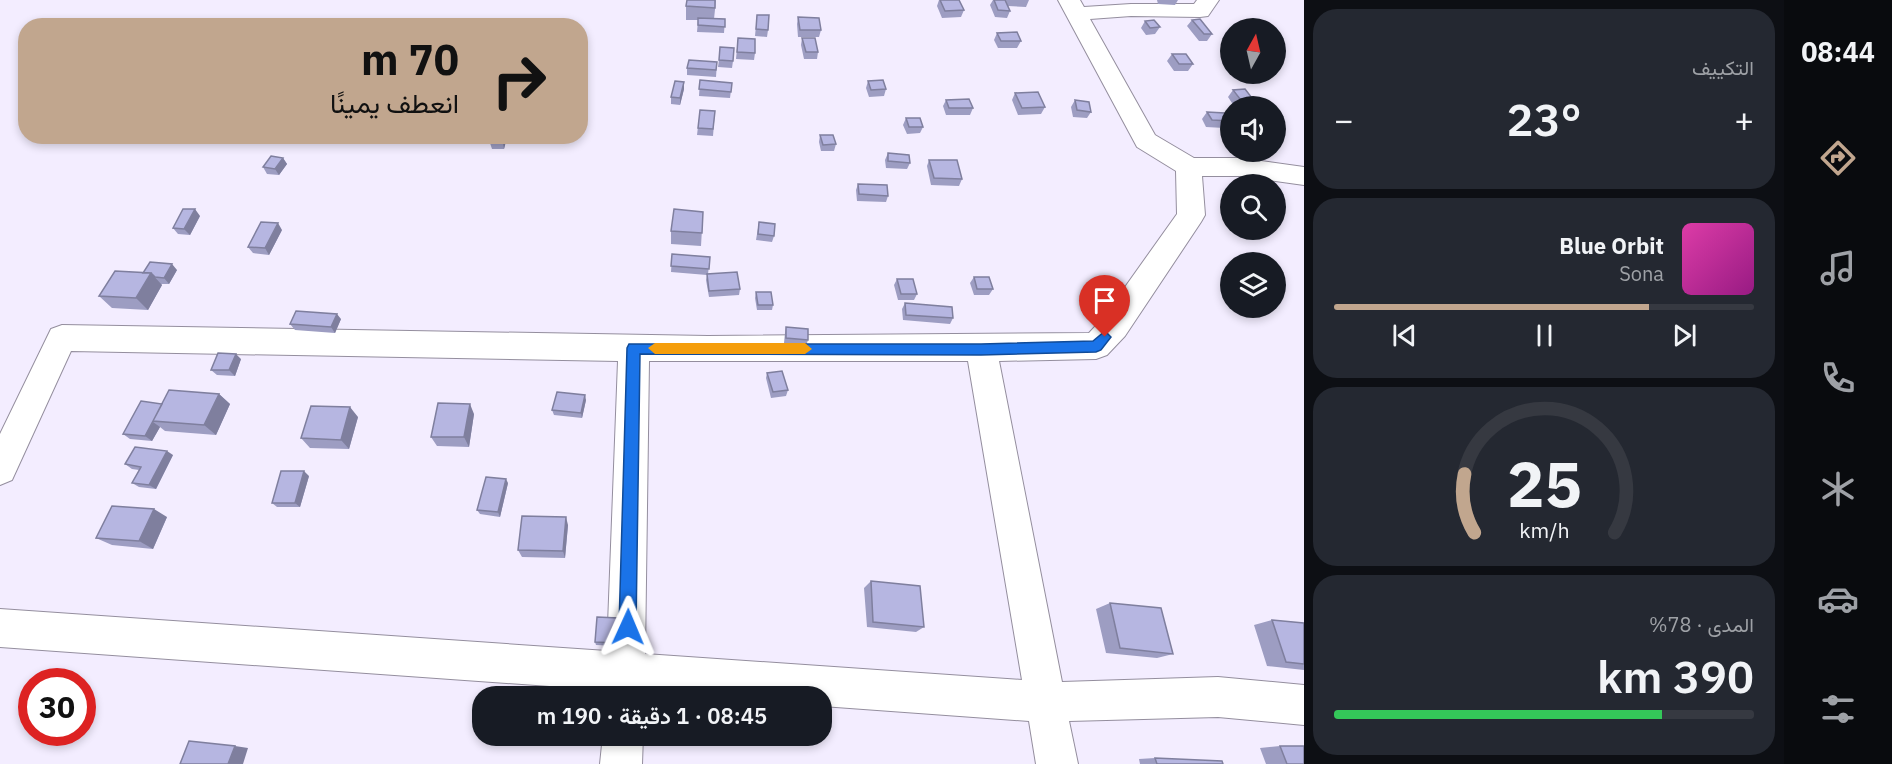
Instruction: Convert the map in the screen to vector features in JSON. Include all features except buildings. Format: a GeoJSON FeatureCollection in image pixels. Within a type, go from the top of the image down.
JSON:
{"type":"FeatureCollection","features":[{"type":"Feature","properties":{"kind":"street"},"geometry":{"type":"LineString","coordinates":[[1073,7],[1200,10],[1208,0]]}},
{"type":"Feature","properties":{"kind":"street"},"geometry":{"type":"LineString","coordinates":[[1073,7],[1146,141],[1189,166],[1239,167],[1304,176]]}},
{"type":"Feature","properties":{"kind":"street"},"geometry":{"type":"LineString","coordinates":[[0,469],[62,338],[634,348],[981,349],[1096,346],[1114,327],[1191,215],[1189,166]]}},
{"type":"Feature","properties":{"kind":"street"},"geometry":{"type":"LineString","coordinates":[[626,685],[634,348]]}},
{"type":"Feature","properties":{"kind":"street"},"geometry":{"type":"LineString","coordinates":[[981,349],[1057,764]]}},
{"type":"Feature","properties":{"kind":"street"},"geometry":{"type":"LineString","coordinates":[[0,628],[256,645],[626,685],[1047,702],[1218,697],[1304,705]]}},
{"type":"Feature","properties":{"kind":"street"},"geometry":{"type":"LineString","coordinates":[[621,764],[622,746]]}},
{"type":"Feature","properties":{"kind":"slow traffic"},"geometry":{"type":"LineString","coordinates":[[655,348],[805,349]]}},
{"type":"Feature","properties":{"kind":"route"},"geometry":{"type":"LineString","coordinates":[[628,627],[634,348],[981,349],[1096,346],[1105,337]]}}]}
